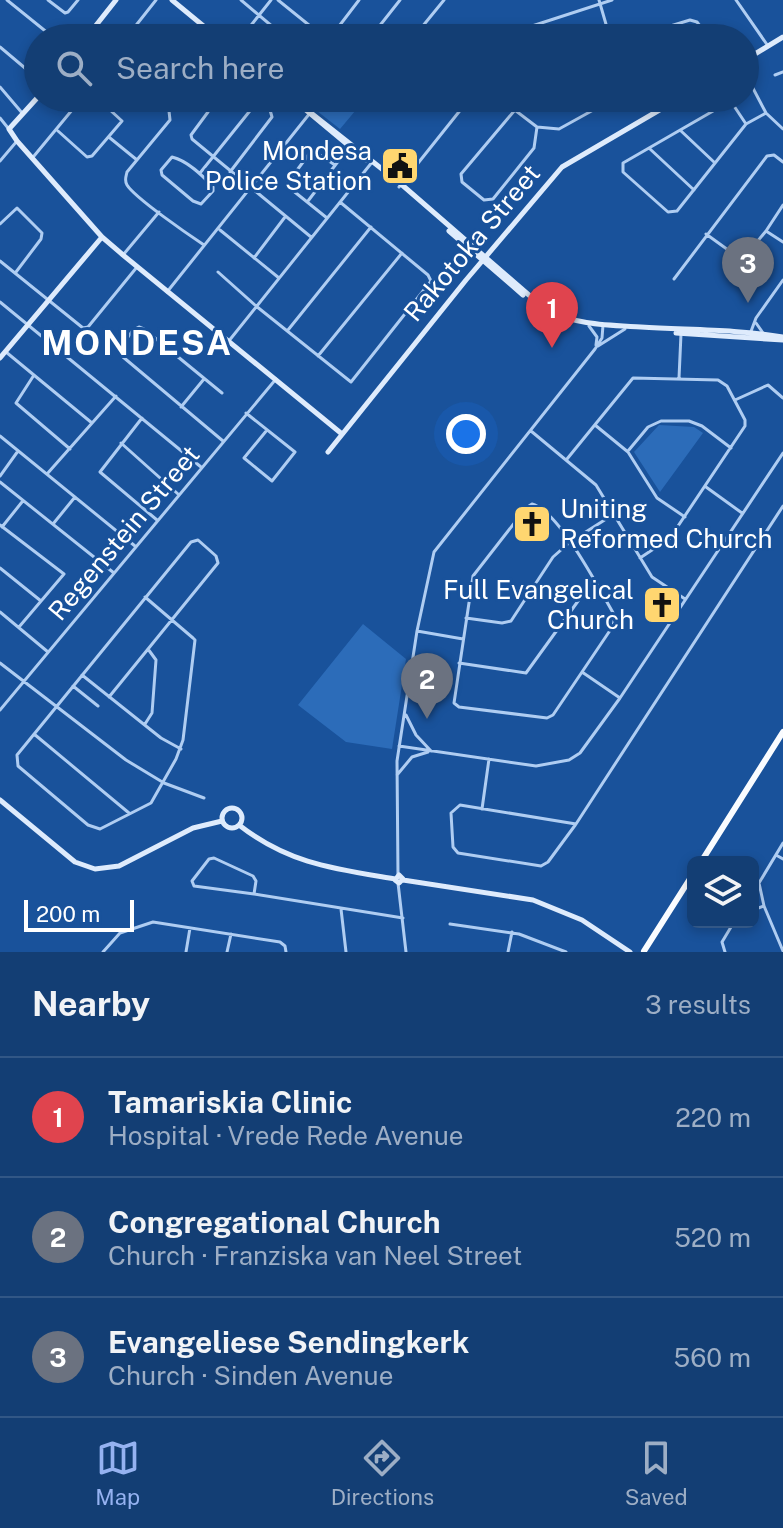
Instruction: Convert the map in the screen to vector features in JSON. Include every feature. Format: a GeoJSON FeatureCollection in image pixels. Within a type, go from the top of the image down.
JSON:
{"type":"FeatureCollection","features":[{"type":"Feature","properties":{"kind":"main road"},"geometry":{"type":"LineString","coordinates":[[705,856],[783,732]]}},
{"type":"Feature","properties":{"kind":"main road"},"geometry":{"type":"LineString","coordinates":[[632,952],[644,952],[687,884]]}},
{"type":"Feature","properties":{"kind":"street"},"geometry":{"type":"LineString","coordinates":[[7,0],[37,24]]}},
{"type":"Feature","properties":{"kind":"street"},"geometry":{"type":"LineString","coordinates":[[48,0],[65,13],[78,0]]}},
{"type":"Feature","properties":{"kind":"street"},"geometry":{"type":"LineString","coordinates":[[137,24],[156,0]]}},
{"type":"Feature","properties":{"kind":"street"},"geometry":{"type":"LineString","coordinates":[[172,0],[201,24]]}},
{"type":"Feature","properties":{"kind":"street"},"geometry":{"type":"LineString","coordinates":[[241,0],[270,24]]}},
{"type":"Feature","properties":{"kind":"street"},"geometry":{"type":"LineString","coordinates":[[252,24],[271,0]]}},
{"type":"Feature","properties":{"kind":"street"},"geometry":{"type":"LineString","coordinates":[[278,0],[309,24]]}},
{"type":"Feature","properties":{"kind":"street"},"geometry":{"type":"LineString","coordinates":[[339,24],[359,0]]}},
{"type":"Feature","properties":{"kind":"street"},"geometry":{"type":"LineString","coordinates":[[381,24],[400,0]]}},
{"type":"Feature","properties":{"kind":"street"},"geometry":{"type":"LineString","coordinates":[[424,24],[444,0]]}},
{"type":"Feature","properties":{"kind":"street"},"geometry":{"type":"LineString","coordinates":[[537,24],[612,0]]}},
{"type":"Feature","properties":{"kind":"street"},"geometry":{"type":"LineString","coordinates":[[96,24],[113,1]]}},
{"type":"Feature","properties":{"kind":"street"},"geometry":{"type":"LineString","coordinates":[[737,1],[753,24]]}},
{"type":"Feature","properties":{"kind":"street"},"geometry":{"type":"LineString","coordinates":[[599,2],[606,24]]}},
{"type":"Feature","properties":{"kind":"street"},"geometry":{"type":"LineString","coordinates":[[759,33],[768,46]]}},
{"type":"Feature","properties":{"kind":"street"},"geometry":{"type":"LineString","coordinates":[[759,51],[783,37]]}},
{"type":"Feature","properties":{"kind":"street"},"geometry":{"type":"LineString","coordinates":[[0,47],[24,67]]}},
{"type":"Feature","properties":{"kind":"street"},"geometry":{"type":"LineString","coordinates":[[775,75],[783,72]]}},
{"type":"Feature","properties":{"kind":"street"},"geometry":{"type":"LineString","coordinates":[[0,87],[23,114],[9,129]]}},
{"type":"Feature","properties":{"kind":"street"},"geometry":{"type":"LineString","coordinates":[[759,100],[766,113],[783,129]]}},
{"type":"Feature","properties":{"kind":"street"},"geometry":{"type":"LineString","coordinates":[[32,158],[72,112]]}},
{"type":"Feature","properties":{"kind":"street"},"geometry":{"type":"LineString","coordinates":[[58,131],[87,157],[92,156],[121,124],[121,118],[114,112]]}},
{"type":"Feature","properties":{"kind":"street"},"geometry":{"type":"LineString","coordinates":[[167,112],[171,116],[127,172],[127,185],[204,245]]}},
{"type":"Feature","properties":{"kind":"street"},"geometry":{"type":"LineString","coordinates":[[208,112],[191,138],[311,238]]}},
{"type":"Feature","properties":{"kind":"street"},"geometry":{"type":"LineString","coordinates":[[200,173],[249,112]]}},
{"type":"Feature","properties":{"kind":"street"},"geometry":{"type":"LineString","coordinates":[[230,172],[272,117],[271,112]]}},
{"type":"Feature","properties":{"kind":"street"},"geometry":{"type":"LineString","coordinates":[[167,293],[307,112]]}},
{"type":"Feature","properties":{"kind":"street"},"geometry":{"type":"LineString","coordinates":[[309,112],[400,185],[543,311],[561,321],[589,326],[682,332]]}},
{"type":"Feature","properties":{"kind":"street"},"geometry":{"type":"LineString","coordinates":[[400,185],[459,112]]}},
{"type":"Feature","properties":{"kind":"street"},"geometry":{"type":"LineString","coordinates":[[513,112],[461,174],[462,182],[484,200],[493,199],[534,148],[537,127]]}},
{"type":"Feature","properties":{"kind":"street"},"geometry":{"type":"LineString","coordinates":[[518,112],[537,127],[562,128],[589,112]]}},
{"type":"Feature","properties":{"kind":"street","name":"Rakotoka Street"},"geometry":{"type":"LineString","coordinates":[[328,452],[562,167],[656,112]]}},
{"type":"Feature","properties":{"kind":"street"},"geometry":{"type":"LineString","coordinates":[[711,112],[623,163],[623,172],[672,213],[677,211],[746,124],[766,113]]}},
{"type":"Feature","properties":{"kind":"street"},"geometry":{"type":"LineString","coordinates":[[738,112],[746,124]]}},
{"type":"Feature","properties":{"kind":"street"},"geometry":{"type":"LineString","coordinates":[[777,124],[783,117]]}},
{"type":"Feature","properties":{"kind":"street"},"geometry":{"type":"LineString","coordinates":[[0,118],[102,237],[342,434]]}},
{"type":"Feature","properties":{"kind":"street"},"geometry":{"type":"LineString","coordinates":[[680,130],[715,163]]}},
{"type":"Feature","properties":{"kind":"street"},"geometry":{"type":"LineString","coordinates":[[110,138],[137,160]]}},
{"type":"Feature","properties":{"kind":"street"},"geometry":{"type":"LineString","coordinates":[[0,161],[17,141]]}},
{"type":"Feature","properties":{"kind":"street"},"geometry":{"type":"LineString","coordinates":[[307,202],[351,146]]}},
{"type":"Feature","properties":{"kind":"street"},"geometry":{"type":"LineString","coordinates":[[648,148],[694,190]]}},
{"type":"Feature","properties":{"kind":"street"},"geometry":{"type":"LineString","coordinates":[[327,218],[288,187],[287,182],[312,150],[335,165]]}},
{"type":"Feature","properties":{"kind":"street"},"geometry":{"type":"LineString","coordinates":[[674,279],[767,156],[774,155],[783,162]]}},
{"type":"Feature","properties":{"kind":"street"},"geometry":{"type":"LineString","coordinates":[[175,157],[200,173],[213,189],[201,204],[180,191],[162,175],[161,170],[175,157]]}},
{"type":"Feature","properties":{"kind":"street"},"geometry":{"type":"LineString","coordinates":[[228,342],[372,162]]}},
{"type":"Feature","properties":{"kind":"street"},"geometry":{"type":"LineString","coordinates":[[218,272],[351,382],[431,281],[340,202]]}},
{"type":"Feature","properties":{"kind":"street"},"geometry":{"type":"LineString","coordinates":[[706,234],[742,260],[783,205]]}},
{"type":"Feature","properties":{"kind":"street"},"geometry":{"type":"LineString","coordinates":[[0,224],[17,208],[42,233],[41,239],[15,273]]}},
{"type":"Feature","properties":{"kind":"street"},"geometry":{"type":"LineString","coordinates":[[123,255],[159,212]]}},
{"type":"Feature","properties":{"kind":"street"},"geometry":{"type":"LineString","coordinates":[[254,258],[285,217]]}},
{"type":"Feature","properties":{"kind":"street"},"geometry":{"type":"LineString","coordinates":[[287,331],[371,227]]}},
{"type":"Feature","properties":{"kind":"street"},"geometry":{"type":"LineString","coordinates":[[218,229],[279,278]]}},
{"type":"Feature","properties":{"kind":"street"},"geometry":{"type":"LineString","coordinates":[[766,231],[783,242]]}},
{"type":"Feature","properties":{"kind":"street"},"geometry":{"type":"LineString","coordinates":[[0,358],[102,237]]}},
{"type":"Feature","properties":{"kind":"street"},"geometry":{"type":"LineString","coordinates":[[318,356],[402,253]]}},
{"type":"Feature","properties":{"kind":"street"},"geometry":{"type":"LineString","coordinates":[[485,260],[545,309],[562,318],[625,329],[783,338]]}},
{"type":"Feature","properties":{"kind":"street"},"geometry":{"type":"LineString","coordinates":[[0,261],[86,328],[137,267]]}},
{"type":"Feature","properties":{"kind":"street"},"geometry":{"type":"LineString","coordinates":[[752,335],[756,321],[783,281]]}},
{"type":"Feature","properties":{"kind":"street"},"geometry":{"type":"LineString","coordinates":[[0,302],[201,467]]}},
{"type":"Feature","properties":{"kind":"street"},"geometry":{"type":"LineString","coordinates":[[756,321],[765,334]]}},
{"type":"Feature","properties":{"kind":"street"},"geometry":{"type":"LineString","coordinates":[[589,326],[597,337],[595,349]]}},
{"type":"Feature","properties":{"kind":"street"},"geometry":{"type":"LineString","coordinates":[[406,952],[399,880],[397,776],[399,746],[429,566],[439,543],[595,349],[602,338],[603,326]]}},
{"type":"Feature","properties":{"kind":"street"},"geometry":{"type":"LineString","coordinates":[[222,393],[144,329],[139,327],[133,330],[121,347],[123,357],[223,441]]}},
{"type":"Feature","properties":{"kind":"street"},"geometry":{"type":"LineString","coordinates":[[595,349],[625,329]]}},
{"type":"Feature","properties":{"kind":"street"},"geometry":{"type":"LineString","coordinates":[[678,378],[682,332]]}},
{"type":"Feature","properties":{"kind":"street"},"geometry":{"type":"LineString","coordinates":[[752,335],[783,338]]}},
{"type":"Feature","properties":{"kind":"street"},"geometry":{"type":"LineString","coordinates":[[5,352],[92,423]]}},
{"type":"Feature","properties":{"kind":"street"},"geometry":{"type":"LineString","coordinates":[[34,375],[16,403],[70,449]]}},
{"type":"Feature","properties":{"kind":"street"},"geometry":{"type":"LineString","coordinates":[[567,459],[633,378],[723,382],[745,423],[706,487],[666,543],[640,558]]}},
{"type":"Feature","properties":{"kind":"street"},"geometry":{"type":"LineString","coordinates":[[181,407],[204,379]]}},
{"type":"Feature","properties":{"kind":"street","name":"Regenstein Street"},"geometry":{"type":"LineString","coordinates":[[0,710],[276,379]]}},
{"type":"Feature","properties":{"kind":"street"},"geometry":{"type":"LineString","coordinates":[[735,400],[764,385],[772,387],[783,398]]}},
{"type":"Feature","properties":{"kind":"street"},"geometry":{"type":"LineString","coordinates":[[47,474],[116,396]]}},
{"type":"Feature","properties":{"kind":"street"},"geometry":{"type":"LineString","coordinates":[[246,413],[295,452],[272,481],[244,458],[267,430]]}},
{"type":"Feature","properties":{"kind":"street"},"geometry":{"type":"LineString","coordinates":[[142,418],[100,472],[157,520]]}},
{"type":"Feature","properties":{"kind":"street"},"geometry":{"type":"LineString","coordinates":[[628,452],[648,427],[661,421],[689,421],[702,426],[731,448]]}},
{"type":"Feature","properties":{"kind":"street"},"geometry":{"type":"LineString","coordinates":[[595,425],[628,452],[653,495],[685,517]]}},
{"type":"Feature","properties":{"kind":"street"},"geometry":{"type":"LineString","coordinates":[[530,430],[596,485],[652,577],[685,599]]}},
{"type":"Feature","properties":{"kind":"street"},"geometry":{"type":"LineString","coordinates":[[0,436],[135,546]]}},
{"type":"Feature","properties":{"kind":"street"},"geometry":{"type":"LineString","coordinates":[[121,443],[178,494]]}},
{"type":"Feature","properties":{"kind":"street"},"geometry":{"type":"LineString","coordinates":[[0,476],[18,451]]}},
{"type":"Feature","properties":{"kind":"street"},"geometry":{"type":"LineString","coordinates":[[399,746],[536,766],[569,760],[590,743],[783,453]]}},
{"type":"Feature","properties":{"kind":"street"},"geometry":{"type":"LineString","coordinates":[[0,482],[114,573]]}},
{"type":"Feature","properties":{"kind":"street"},"geometry":{"type":"LineString","coordinates":[[706,487],[742,514]]}},
{"type":"Feature","properties":{"kind":"street"},"geometry":{"type":"LineString","coordinates":[[53,524],[75,497]]}},
{"type":"Feature","properties":{"kind":"street"},"geometry":{"type":"LineString","coordinates":[[19,627],[64,574],[1,526],[23,501]]}},
{"type":"Feature","properties":{"kind":"street"},"geometry":{"type":"LineString","coordinates":[[532,504],[539,506],[557,521],[594,579],[615,616],[614,621],[553,715],[540,719],[455,705],[466,618],[476,570],[526,508],[532,504]]}},
{"type":"Feature","properties":{"kind":"street"},"geometry":{"type":"LineString","coordinates":[[576,824],[460,805],[453,809],[453,847],[456,852],[545,865],[576,824],[783,506]]}},
{"type":"Feature","properties":{"kind":"street"},"geometry":{"type":"LineString","coordinates":[[466,618],[502,623],[511,621],[553,557],[570,542],[614,514]]}},
{"type":"Feature","properties":{"kind":"street"},"geometry":{"type":"LineString","coordinates":[[109,697],[172,620],[218,563],[216,556],[198,540],[191,542],[145,597],[73,686],[56,705],[17,755],[16,763],[88,825],[100,829],[151,803],[181,749],[195,640],[172,620],[145,597]]}},
{"type":"Feature","properties":{"kind":"street"},"geometry":{"type":"LineString","coordinates":[[0,568],[41,601]]}},
{"type":"Feature","properties":{"kind":"street"},"geometry":{"type":"LineString","coordinates":[[459,663],[526,673],[594,579]]}},
{"type":"Feature","properties":{"kind":"street"},"geometry":{"type":"LineString","coordinates":[[0,612],[48,652]]}},
{"type":"Feature","properties":{"kind":"street"},"geometry":{"type":"LineString","coordinates":[[417,631],[463,639]]}},
{"type":"Feature","properties":{"kind":"street"},"geometry":{"type":"LineString","coordinates":[[144,725],[152,713],[156,660],[148,649]]}},
{"type":"Feature","properties":{"kind":"street"},"geometry":{"type":"LineString","coordinates":[[0,663],[126,760],[164,783],[204,798]]}},
{"type":"Feature","properties":{"kind":"street"},"geometry":{"type":"LineString","coordinates":[[582,672],[620,698]]}},
{"type":"Feature","properties":{"kind":"street"},"geometry":{"type":"LineString","coordinates":[[82,675],[144,725],[181,749]]}},
{"type":"Feature","properties":{"kind":"street"},"geometry":{"type":"LineString","coordinates":[[73,686],[98,706]]}},
{"type":"Feature","properties":{"kind":"street"},"geometry":{"type":"LineString","coordinates":[[405,712],[416,735],[432,751]]}},
{"type":"Feature","properties":{"kind":"street"},"geometry":{"type":"LineString","coordinates":[[34,734],[131,814]]}},
{"type":"Feature","properties":{"kind":"street"},"geometry":{"type":"LineString","coordinates":[[397,776],[412,757],[432,751]]}},
{"type":"Feature","properties":{"kind":"street"},"geometry":{"type":"LineString","coordinates":[[482,809],[489,759]]}},
{"type":"Feature","properties":{"kind":"street"},"geometry":{"type":"LineString","coordinates":[[0,800],[75,862],[95,869],[119,866],[193,828],[222,821]]}},
{"type":"Feature","properties":{"kind":"street"},"geometry":{"type":"LineString","coordinates":[[222,821],[225,811],[236,809],[242,817],[239,825]]}},
{"type":"Feature","properties":{"kind":"street"},"geometry":{"type":"LineString","coordinates":[[222,821],[229,828],[239,825]]}},
{"type":"Feature","properties":{"kind":"street"},"geometry":{"type":"LineString","coordinates":[[239,825],[255,838],[314,865],[533,900],[582,920],[632,952]]}},
{"type":"Feature","properties":{"kind":"street"},"geometry":{"type":"LineString","coordinates":[[783,843],[759,883],[764,906],[783,951]]}},
{"type":"Feature","properties":{"kind":"street"},"geometry":{"type":"LineString","coordinates":[[776,855],[783,859]]}},
{"type":"Feature","properties":{"kind":"street"},"geometry":{"type":"LineString","coordinates":[[254,894],[256,881],[253,876],[214,858],[209,859],[192,881],[194,886],[403,918]]}},
{"type":"Feature","properties":{"kind":"street"},"geometry":{"type":"LineString","coordinates":[[759,908],[764,906]]}},
{"type":"Feature","properties":{"kind":"street"},"geometry":{"type":"LineString","coordinates":[[341,909],[346,952]]}},
{"type":"Feature","properties":{"kind":"street"},"geometry":{"type":"LineString","coordinates":[[103,952],[120,933],[150,922],[280,942],[284,944],[286,952]]}},
{"type":"Feature","properties":{"kind":"street"},"geometry":{"type":"LineString","coordinates":[[450,924],[512,932],[566,952]]}},
{"type":"Feature","properties":{"kind":"street"},"geometry":{"type":"LineString","coordinates":[[186,952],[190,927]]}},
{"type":"Feature","properties":{"kind":"street"},"geometry":{"type":"LineString","coordinates":[[725,952],[722,942],[730,928]]}},
{"type":"Feature","properties":{"kind":"street"},"geometry":{"type":"LineString","coordinates":[[508,952],[512,932]]}},
{"type":"Feature","properties":{"kind":"street"},"geometry":{"type":"LineString","coordinates":[[227,952],[231,934]]}},
{"type":"Feature","properties":{"kind":"shaded area"},"geometry":{"type":"Polygon","coordinates":[[[318,112],[354,112],[340,129],[318,112]]]}},
{"type":"Feature","properties":{"kind":"shaded area"},"geometry":{"type":"Polygon","coordinates":[[[659,425],[694,427],[703,433],[660,492],[634,452],[659,425]]]}},
{"type":"Feature","properties":{"kind":"shaded area"},"geometry":{"type":"Polygon","coordinates":[[[363,624],[406,659],[392,749],[346,742],[298,705],[363,624]]]}},
{"type":"Feature","properties":{"kind":"place","name":"Mondesa Police Station"},"geometry":{"type":"Point","coordinates":[400,166]}},
{"type":"Feature","properties":{"kind":"place","name":"Evangeliese Sendingkerk"},"geometry":{"type":"Point","coordinates":[748,303]}},
{"type":"Feature","properties":{"kind":"place","name":"Tamariskia Clinic"},"geometry":{"type":"Point","coordinates":[552,348]}},
{"type":"Feature","properties":{"kind":"place","name":"Uniting Reformed Church"},"geometry":{"type":"Point","coordinates":[532,524]}},
{"type":"Feature","properties":{"kind":"place","name":"Full Evangelical Church"},"geometry":{"type":"Point","coordinates":[662,605]}},
{"type":"Feature","properties":{"kind":"place","name":"Congregational Church"},"geometry":{"type":"Point","coordinates":[427,719]}},
{"type":"Feature","properties":{"kind":"district","name":"MONDESA"},"geometry":{"type":"Point","coordinates":[137,343]}}]}
